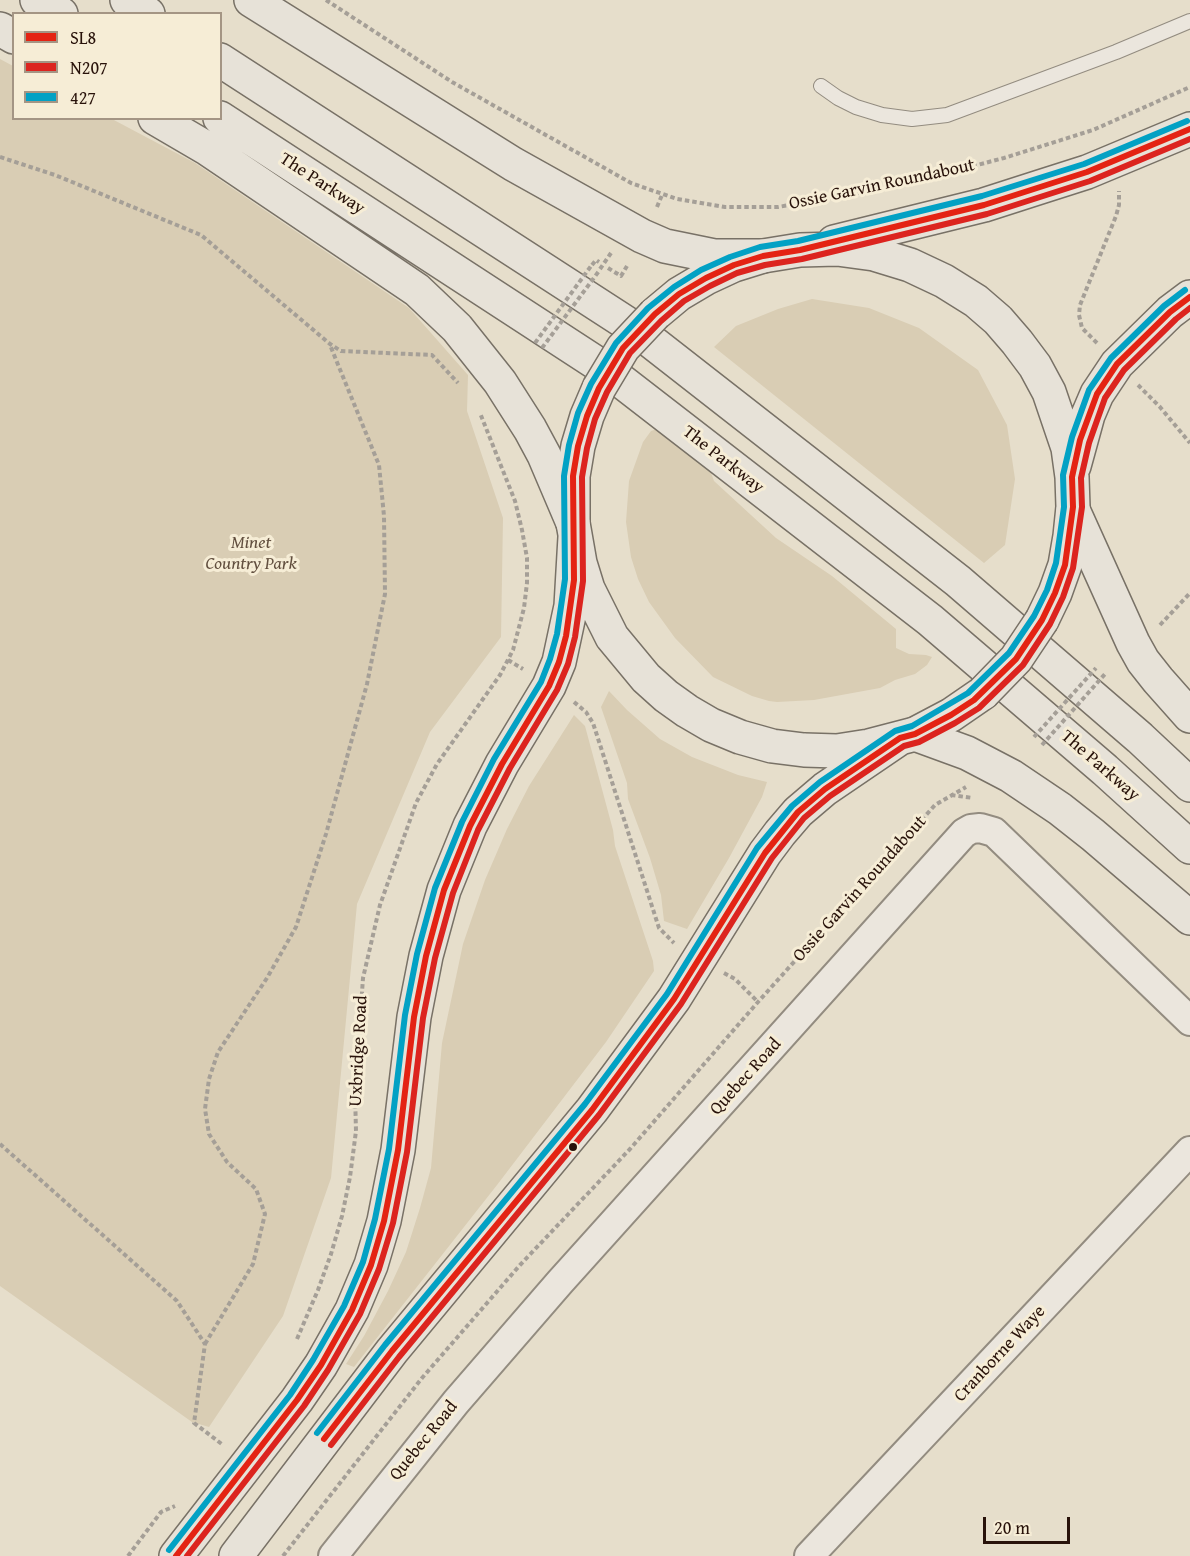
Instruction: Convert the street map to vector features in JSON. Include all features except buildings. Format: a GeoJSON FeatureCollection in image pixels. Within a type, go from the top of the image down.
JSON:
{"type":"FeatureCollection","features":[{"type":"Feature","properties":{"kind":"main road"},"geometry":{"type":"LineString","coordinates":[[37,0],[58,12]]}},
{"type":"Feature","properties":{"kind":"main road"},"geometry":{"type":"LineString","coordinates":[[127,0],[145,12]]}},
{"type":"Feature","properties":{"kind":"main road"},"geometry":{"type":"LineString","coordinates":[[251,0],[513,164],[642,237],[665,246],[714,256],[763,256]]}},
{"type":"Feature","properties":{"kind":"main road"},"geometry":{"type":"LineString","coordinates":[[222,61],[634,328],[958,581],[1140,738],[1190,785]]}},
{"type":"Feature","properties":{"kind":"main road","name":"The Parkway"},"geometry":{"type":"LineString","coordinates":[[222,119],[607,370],[930,620],[1105,770],[1190,847]]}},
{"type":"Feature","properties":{"kind":"main road"},"geometry":{"type":"LineString","coordinates":[[158,120],[208,149],[417,290],[457,328],[500,382],[544,455],[574,530],[588,589],[612,637],[646,678],[687,711],[711,725],[740,737],[772,746],[837,751],[869,747],[908,736],[968,753],[1011,776],[1060,809],[1190,918]]}},
{"type":"Feature","properties":{"kind":"main road"},"geometry":{"type":"LineString","coordinates":[[176,1556],[315,1374],[352,1310],[371,1265],[384,1221],[398,1150],[414,1017],[426,956],[444,890],[470,826],[502,764],[549,686],[560,662],[571,606],[574,530],[573,476],[578,446],[599,388],[623,348],[655,314],[679,294],[734,265],[763,256],[800,250],[1006,198],[1087,172],[1190,129]]}},
{"type":"Feature","properties":{"kind":"main road"},"geometry":{"type":"LineString","coordinates":[[236,1556],[392,1351],[533,1183],[598,1101],[674,999],[765,853],[780,833],[798,812],[825,789],[908,736],[951,715],[983,693],[1016,659],[1042,620],[1055,593],[1065,565],[1073,510],[1068,448],[1060,419],[1040,375],[1017,342],[998,320],[976,301],[944,281],[910,265],[874,254],[800,250]]}},
{"type":"Feature","properties":{"kind":"main road"},"geometry":{"type":"LineString","coordinates":[[1072,477],[1080,440],[1097,394],[1118,364],[1170,312],[1190,297]]}},
{"type":"Feature","properties":{"kind":"main road"},"geometry":{"type":"LineString","coordinates":[[1073,510],[1143,662],[1190,716]]}},
{"type":"Feature","properties":{"kind":"street","name":"Quebec Road"},"geometry":{"type":"LineString","coordinates":[[333,1556],[448,1412],[560,1282],[970,829],[980,828],[994,832],[1190,1021]]}},
{"type":"Feature","properties":{"kind":"street","name":"Cranborne Waye"},"geometry":{"type":"LineString","coordinates":[[809,1556],[1190,1151]]}},
{"type":"Feature","properties":{"kind":"lane"},"geometry":{"type":"LineString","coordinates":[[821,86],[856,107],[882,115],[912,119],[946,115],[1116,52],[1190,21]]}},
{"type":"Feature","properties":{"kind":"path"},"geometry":{"type":"LineString","coordinates":[[326,0],[452,82],[537,131],[646,189],[642,198]]}},
{"type":"Feature","properties":{"kind":"path","name":"Ossie Garvin Roundabout"},"geometry":{"type":"LineString","coordinates":[[646,189],[662,195],[725,207],[778,207],[871,191],[1004,158],[1093,130],[1190,87]]}},
{"type":"Feature","properties":{"kind":"path"},"geometry":{"type":"LineString","coordinates":[[0,157],[55,175],[201,236],[341,351],[432,355],[461,386]]}},
{"type":"Feature","properties":{"kind":"path"},"geometry":{"type":"LineString","coordinates":[[1095,340],[1082,328],[1078,315],[1116,216],[1119,191]]}},
{"type":"Feature","properties":{"kind":"path"},"geometry":{"type":"LineString","coordinates":[[657,207],[662,195]]}},
{"type":"Feature","properties":{"kind":"path"},"geometry":{"type":"LineString","coordinates":[[609,256],[606,266],[621,276],[627,266]]}},
{"type":"Feature","properties":{"kind":"path"},"geometry":{"type":"LineString","coordinates":[[535,343],[591,266]]}},
{"type":"Feature","properties":{"kind":"path"},"geometry":{"type":"LineString","coordinates":[[542,348],[598,271]]}},
{"type":"Feature","properties":{"kind":"path"},"geometry":{"type":"LineString","coordinates":[[227,1448],[194,1423],[205,1344],[253,1264],[265,1214],[256,1189],[227,1161],[209,1134],[205,1109],[209,1079],[218,1052],[267,978],[296,927],[326,834],[367,684],[385,594],[384,516],[380,465],[330,344]]}},
{"type":"Feature","properties":{"kind":"path"},"geometry":{"type":"LineString","coordinates":[[1143,390],[1190,443]]}},
{"type":"Feature","properties":{"kind":"path"},"geometry":{"type":"LineString","coordinates":[[476,406],[501,462],[515,501],[527,558],[524,608],[513,650],[508,660],[524,670]]}},
{"type":"Feature","properties":{"kind":"path"},"geometry":{"type":"LineString","coordinates":[[1157,627],[1183,603],[1190,593]]}},
{"type":"Feature","properties":{"kind":"path","name":"Uxbridge Road"},"geometry":{"type":"LineString","coordinates":[[295,1342],[331,1254],[350,1176],[356,1131],[355,1093],[363,978],[380,904],[407,824],[426,784],[450,744],[489,692],[508,660]]}},
{"type":"Feature","properties":{"kind":"path"},"geometry":{"type":"LineString","coordinates":[[1034,737],[1096,668]]}},
{"type":"Feature","properties":{"kind":"path"},"geometry":{"type":"LineString","coordinates":[[1042,745],[1105,674]]}},
{"type":"Feature","properties":{"kind":"path"},"geometry":{"type":"LineString","coordinates":[[578,704],[593,723],[659,928],[680,947]]}},
{"type":"Feature","properties":{"kind":"path","name":"Ossie Garvin Roundabout"},"geometry":{"type":"LineString","coordinates":[[758,1002],[935,805],[970,784]]}},
{"type":"Feature","properties":{"kind":"path"},"geometry":{"type":"LineString","coordinates":[[282,1556],[422,1377],[527,1258],[630,1149],[758,1002],[735,979],[725,974]]}},
{"type":"Feature","properties":{"kind":"path"},"geometry":{"type":"LineString","coordinates":[[0,1144],[177,1301],[205,1344]]}},
{"type":"Feature","properties":{"kind":"green space","name":"Minet Country Park"},"geometry":{"type":"Polygon","coordinates":[[[0,59],[12,65],[12,120],[114,120],[195,163],[409,308],[468,375],[467,411],[503,518],[501,637],[430,732],[357,904],[331,1178],[283,1316],[209,1427],[192,1422],[0,1286],[0,59]]]}},
{"type":"Feature","properties":{"kind":"green space"},"geometry":{"type":"Polygon","coordinates":[[[812,299],[869,308],[919,328],[978,370],[1007,425],[1015,479],[1005,545],[984,563],[714,347],[736,326],[778,309],[812,299]]]}},
{"type":"Feature","properties":{"kind":"green space"},"geometry":{"type":"Polygon","coordinates":[[[657,429],[710,470],[714,481],[776,538],[832,576],[896,629],[896,648],[909,654],[932,657],[927,665],[915,674],[895,680],[880,688],[814,700],[769,701],[752,696],[713,677],[675,638],[649,602],[631,557],[626,522],[629,481],[643,442],[651,431],[657,429]]]}},
{"type":"Feature","properties":{"kind":"green space"},"geometry":{"type":"Polygon","coordinates":[[[609,691],[660,739],[692,757],[738,775],[767,782],[762,797],[729,858],[687,929],[664,921],[661,895],[628,799],[627,783],[601,707],[609,691]]]}},
{"type":"Feature","properties":{"kind":"green space"},"geometry":{"type":"Polygon","coordinates":[[[574,715],[585,726],[613,830],[615,846],[653,961],[654,971],[606,1042],[354,1367],[346,1364],[364,1336],[406,1252],[431,1168],[442,1043],[463,944],[485,880],[507,829],[529,786],[574,715]]]}},
{"type":"Feature","properties":{"kind":"transit line","name":"427"},"geometry":{"type":"LineString","coordinates":[[169,1550],[290,1395],[344,1306],[363,1262],[375,1219],[389,1149],[405,1015],[417,954],[435,888],[462,822],[494,759],[541,682],[550,659],[557,634],[565,579],[564,476],[569,445],[578,413],[591,384],[616,343],[648,308],[674,287],[701,270],[730,257],[760,247],[798,241],[982,196],[1084,164],[1187,121]]}},
{"type":"Feature","properties":{"kind":"transit line","name":"SL8"},"geometry":{"type":"LineString","coordinates":[[176,1556],[297,1400],[321,1365],[352,1310],[371,1265],[384,1221],[398,1150],[414,1017],[426,956],[444,890],[470,826],[502,764],[549,686],[559,662],[566,636],[574,580],[573,476],[578,446],[599,388],[623,348],[655,314],[679,294],[734,265],[763,256],[800,250],[984,205],[1087,172],[1190,129]]}},
{"type":"Feature","properties":{"kind":"transit line","name":"N207"},"geometry":{"type":"LineString","coordinates":[[187,1556],[304,1406],[360,1314],[379,1269],[393,1223],[407,1152],[423,1018],[435,958],[453,893],[478,830],[510,768],[557,690],[568,664],[575,637],[583,581],[582,477],[587,448],[595,419],[607,392],[630,353],[684,301],[737,273],[987,214],[1090,181],[1190,139]]}},
{"type":"Feature","properties":{"kind":"transit line","name":"427"},"geometry":{"type":"LineString","coordinates":[[317,1433],[385,1345],[585,1104],[667,994],[757,848],[792,806],[820,782],[895,731],[912,726],[968,693],[1009,653],[1034,616],[1047,590],[1056,563],[1064,507],[1063,475],[1072,437],[1089,390],[1111,358],[1164,306],[1185,290]]}},
{"type":"Feature","properties":{"kind":"transit line","name":"SL8"},"geometry":{"type":"LineString","coordinates":[[324,1439],[392,1351],[592,1110],[674,999],[765,853],[798,812],[825,789],[900,738],[915,734],[974,700],[1016,659],[1042,620],[1065,565],[1073,507],[1072,477],[1080,440],[1097,394],[1117,364],[1170,312],[1190,297]]}},
{"type":"Feature","properties":{"kind":"transit line","name":"N207"},"geometry":{"type":"LineString","coordinates":[[331,1445],[399,1357],[599,1115],[681,1004],[772,858],[804,818],[830,796],[904,746],[919,742],[979,708],[1023,665],[1050,624],[1073,568],[1082,507],[1081,478],[1089,443],[1105,398],[1124,370],[1190,308]]}}]}
